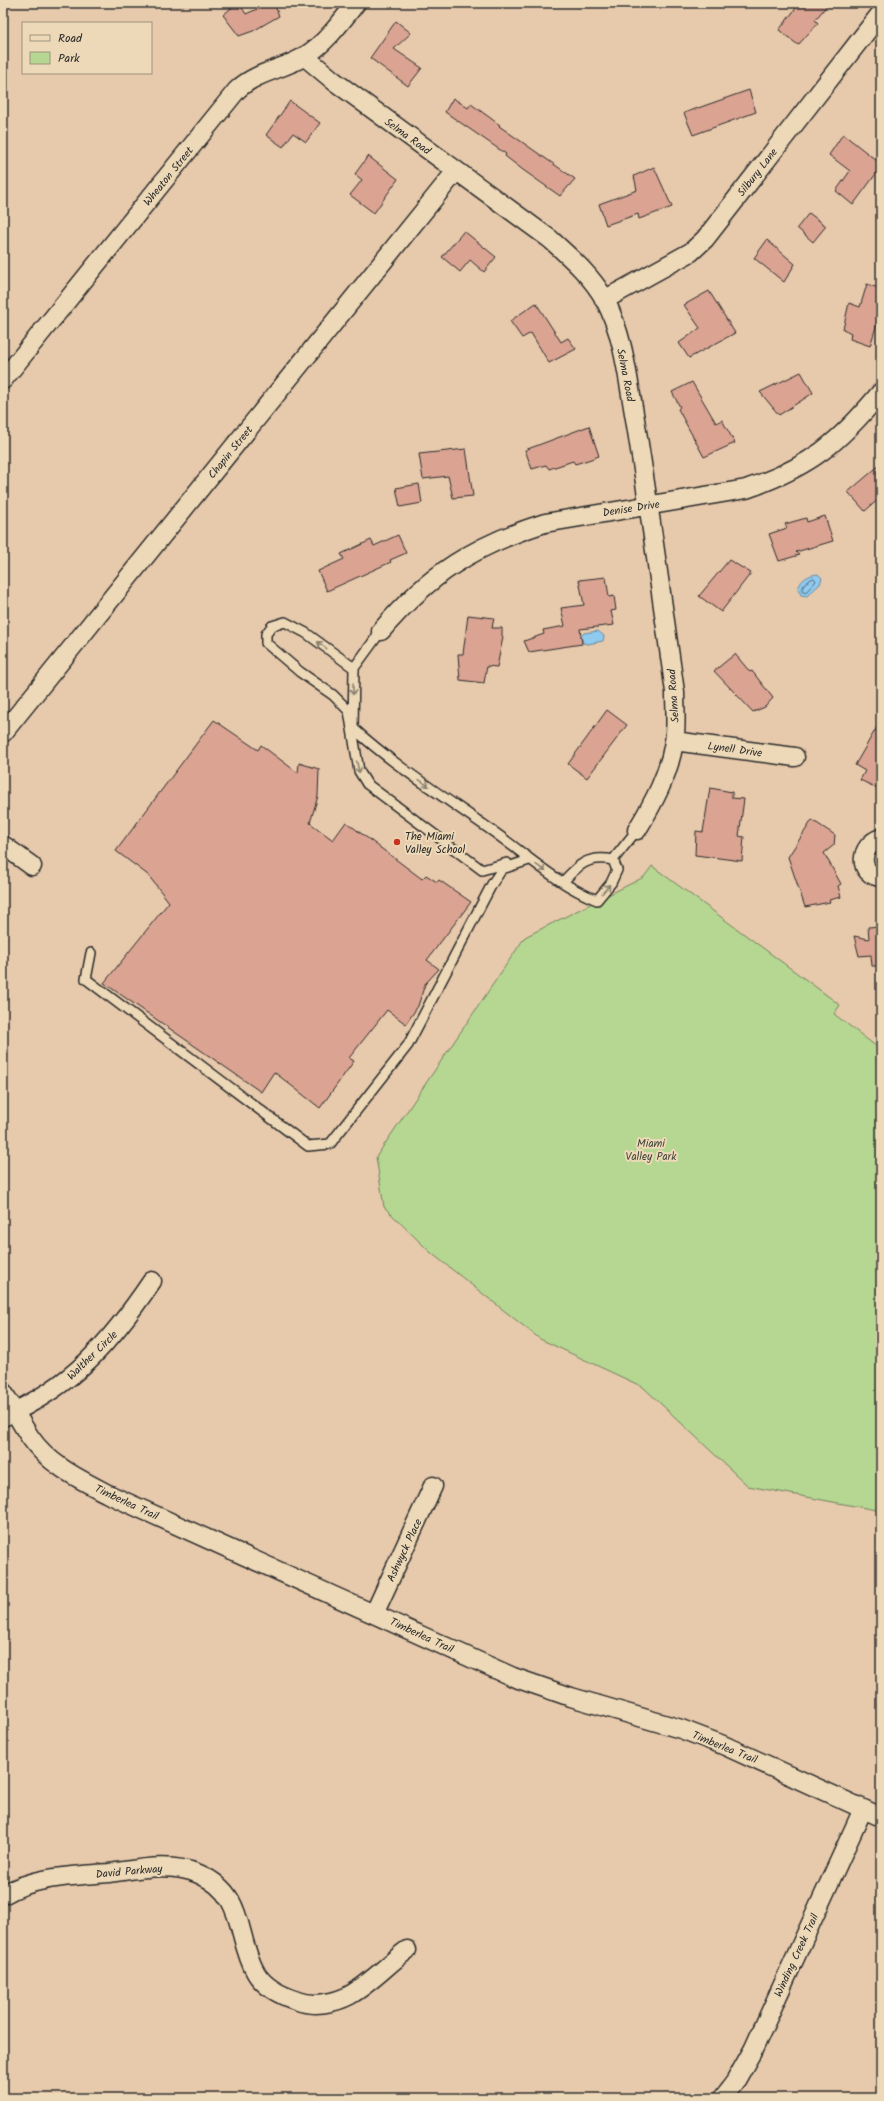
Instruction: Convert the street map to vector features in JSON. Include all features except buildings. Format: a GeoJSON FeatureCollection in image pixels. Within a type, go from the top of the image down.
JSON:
{"type":"FeatureCollection","features":[{"type":"Feature","properties":{"kind":"street","name":"Wheaton Street"},"geometry":{"type":"LineString","coordinates":[[3,380],[237,90],[258,75],[304,56],[324,40],[356,3]]}},
{"type":"Feature","properties":{"kind":"street","name":"Silbury Lane"},"geometry":{"type":"LineString","coordinates":[[604,300],[691,252],[705,239],[881,13]]}},
{"type":"Feature","properties":{"kind":"street","name":"Selma Road"},"geometry":{"type":"LineString","coordinates":[[304,56],[334,81],[550,239],[572,260],[597,288],[614,320],[625,359],[675,692],[674,741],[663,783],[637,830]]}},
{"type":"Feature","properties":{"kind":"street","name":"Chapin Street"},"geometry":{"type":"LineString","coordinates":[[3,733],[456,171]]}},
{"type":"Feature","properties":{"kind":"street","name":"Denise Drive"},"geometry":{"type":"LineString","coordinates":[[381,631],[420,589],[448,567],[476,550],[514,533],[545,523],[648,505],[708,497],[746,489],[776,478],[804,465],[826,449],[852,426],[881,392]]}},
{"type":"Feature","properties":{"kind":"street","name":"Lynell Drive"},"geometry":{"type":"LineString","coordinates":[[674,741],[795,758]]}},
{"type":"Feature","properties":{"kind":"street"},"geometry":{"type":"LineString","coordinates":[[881,838],[874,840],[867,846],[864,855],[864,864],[868,872],[876,877],[881,877]]}},
{"type":"Feature","properties":{"kind":"street"},"geometry":{"type":"LineString","coordinates":[[3,845],[32,866]]}},
{"type":"Feature","properties":{"kind":"street","name":"Walther Circle"},"geometry":{"type":"LineString","coordinates":[[9,1414],[52,1391],[89,1360],[125,1321],[152,1281]]}},
{"type":"Feature","properties":{"kind":"street","name":"Timberlea Trail"},"geometry":{"type":"LineString","coordinates":[[3,1392],[9,1414],[46,1456],[62,1469],[82,1481],[513,1677],[571,1698],[681,1729],[716,1743],[881,1817]]}},
{"type":"Feature","properties":{"kind":"street","name":"Ashwyck Place"},"geometry":{"type":"LineString","coordinates":[[374,1614],[433,1486]]}},
{"type":"Feature","properties":{"kind":"street","name":"Winding Creek Trail"},"geometry":{"type":"LineString","coordinates":[[722,2098],[735,2082],[753,2050],[863,1809]]}},
{"type":"Feature","properties":{"kind":"street","name":"David Parkway"},"geometry":{"type":"LineString","coordinates":[[3,1894],[29,1884],[55,1878],[160,1867],[183,1869],[200,1874],[214,1884],[232,1903],[238,1917],[250,1960],[257,1974],[268,1986],[284,1997],[301,2002],[319,2004],[349,1996],[364,1987],[407,1950]]}},
{"type":"Feature","properties":{"kind":"lane"},"geometry":{"type":"LineString","coordinates":[[354,668],[306,633],[285,622],[272,626],[266,634],[266,643],[300,672],[333,695],[349,711],[359,771],[367,784],[482,870],[506,863],[529,860]]}},
{"type":"Feature","properties":{"kind":"lane"},"geometry":{"type":"LineString","coordinates":[[381,631],[354,668],[353,728],[377,750],[500,837],[529,860],[563,882],[597,900],[612,883],[617,870],[613,860]]}},
{"type":"Feature","properties":{"kind":"lane"},"geometry":{"type":"LineString","coordinates":[[613,860],[637,830]]}},
{"type":"Feature","properties":{"kind":"lane"},"geometry":{"type":"LineString","coordinates":[[563,882],[577,866],[599,857],[613,860]]}},
{"type":"Feature","properties":{"kind":"lane"},"geometry":{"type":"LineString","coordinates":[[91,953],[86,979],[308,1146],[326,1145],[330,1144],[335,1139],[408,1045],[495,879],[502,869],[529,860]]}},
{"type":"Feature","properties":{"kind":"green space","name":"Miami Valley Park"},"geometry":{"type":"Polygon","coordinates":[[[652,866],[840,1005],[834,1014],[881,1050],[881,1511],[748,1486],[643,1387],[540,1339],[430,1252],[384,1207],[376,1157],[525,937],[644,877],[652,866]]]}},
{"type":"Feature","properties":{"kind":"water"},"geometry":{"type":"Polygon","coordinates":[[[818,574],[822,578],[820,584],[807,596],[801,595],[798,589],[803,580],[811,575],[818,574]]]}},
{"type":"Feature","properties":{"kind":"water"},"geometry":{"type":"Polygon","coordinates":[[[598,631],[604,636],[603,641],[588,644],[583,643],[581,636],[584,633],[598,631]]]}},
{"type":"Feature","properties":{"kind":"place","name":"The Miami Valley School"},"geometry":{"type":"Point","coordinates":[397,842]}}]}
